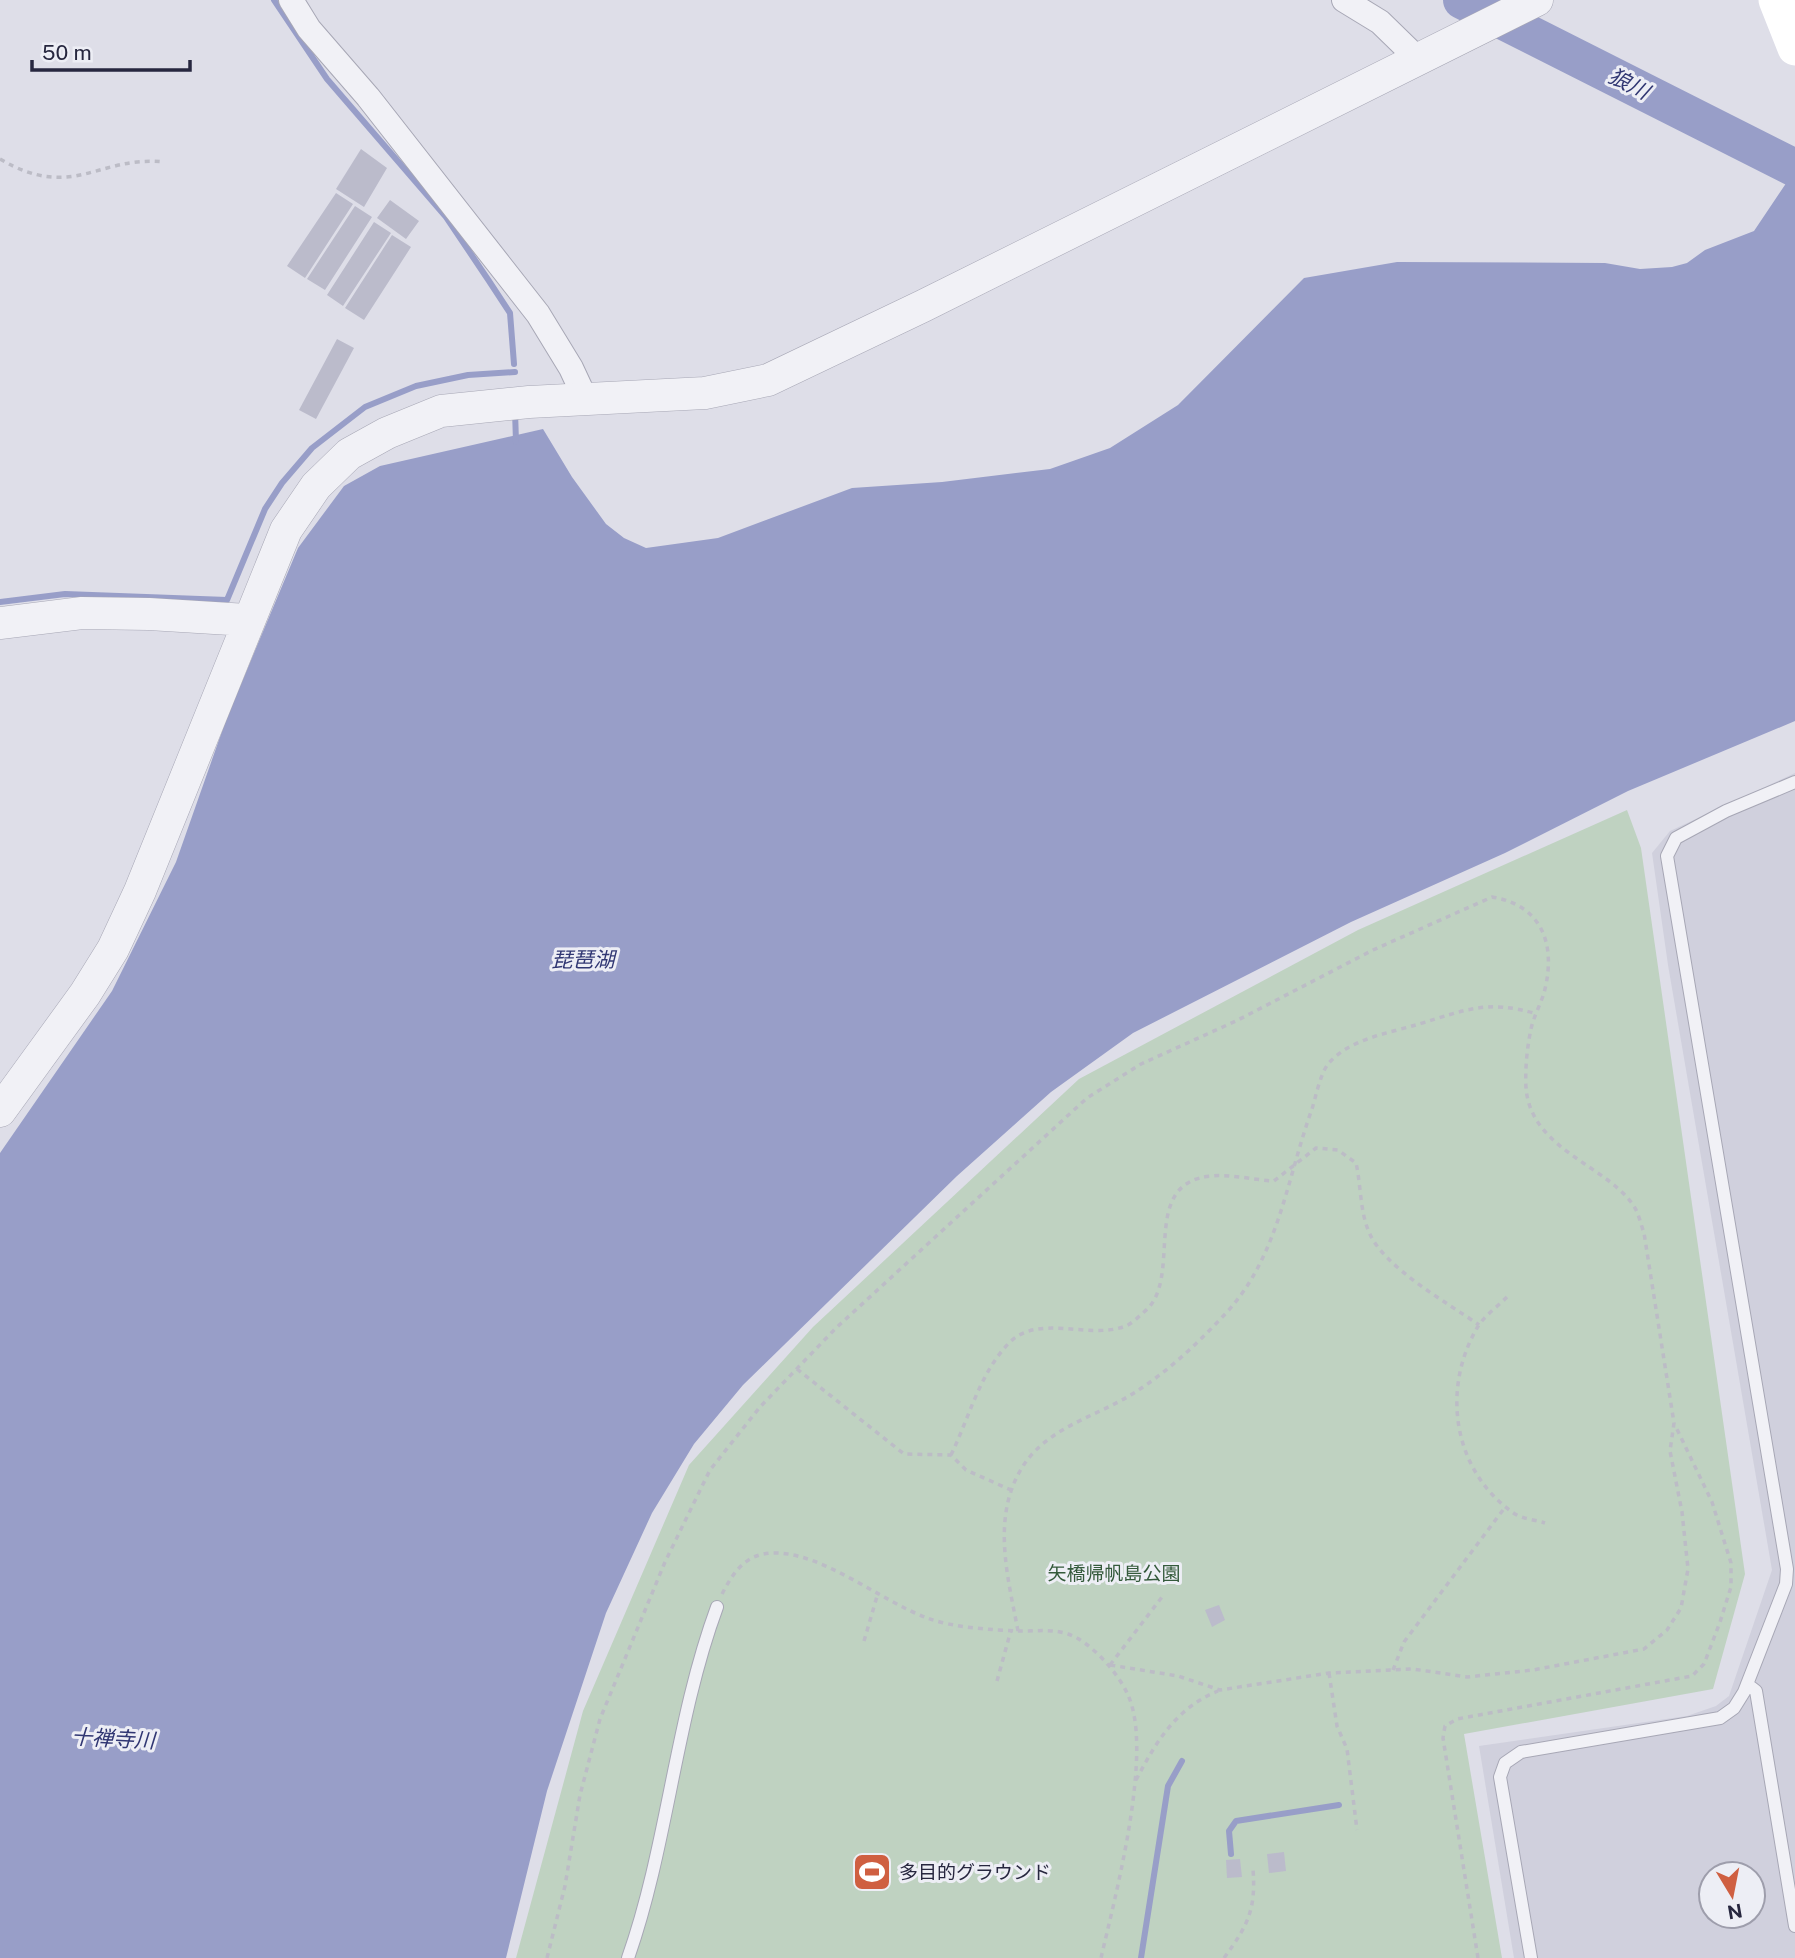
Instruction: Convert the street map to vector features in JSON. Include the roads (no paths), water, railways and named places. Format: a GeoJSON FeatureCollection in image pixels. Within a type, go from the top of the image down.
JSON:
{"type":"FeatureCollection","features":[{"type":"Feature","properties":{"kind":"main road"},"geometry":{"type":"LineString","coordinates":[[1776,0],[1795,48]]}},
{"type":"Feature","properties":{"kind":"street"},"geometry":{"type":"LineString","coordinates":[[291,0],[309,29],[368,96],[538,314],[571,368],[584,398]]}},
{"type":"Feature","properties":{"kind":"street"},"geometry":{"type":"LineString","coordinates":[[1343,0],[1380,22],[1419,60]]}},
{"type":"Feature","properties":{"kind":"street"},"geometry":{"type":"LineString","coordinates":[[0,1111],[85,994],[113,949],[140,891],[247,620],[286,530],[316,486],[349,454],[387,433],[441,411],[584,398],[705,393],[768,380],[1450,46],[1537,0]]}},
{"type":"Feature","properties":{"kind":"street"},"geometry":{"type":"LineString","coordinates":[[0,623],[82,613],[247,620]]}},
{"type":"Feature","properties":{"kind":"lane"},"geometry":{"type":"LineString","coordinates":[[1531,1958],[1500,1777],[1505,1763],[1521,1752],[1720,1718],[1734,1708],[1747,1684],[1791,1569],[1667,856],[1676,838],[1726,811],[1795,782]]}},
{"type":"Feature","properties":{"kind":"lane"},"geometry":{"type":"LineString","coordinates":[[628,1958],[663,1833],[698,1657],[716,1607]]}},
{"type":"Feature","properties":{"kind":"lane"},"geometry":{"type":"LineString","coordinates":[[1747,1684],[1756,1691],[1795,1926]]}},
{"type":"Feature","properties":{"kind":"water","name":"琵琶湖"},"geometry":{"type":"Polygon","coordinates":[[[1795,170],[1795,721],[1628,791],[1505,853],[1351,922],[1133,1033],[1051,1092],[957,1176],[743,1385],[694,1444],[652,1513],[606,1613],[547,1791],[506,1958],[0,1958],[0,1153],[112,991],[176,862],[226,720],[298,548],[344,486],[380,466],[543,429],[572,477],[606,524],[624,538],[646,548],[718,538],[852,488],[942,482],[1050,469],[1110,448],[1178,405],[1304,278],[1397,262],[1605,263],[1640,269],[1672,267],[1687,263],[1705,250],[1754,231],[1795,170]]]}},
{"type":"Feature","properties":{"kind":"waterway"},"geometry":{"type":"LineString","coordinates":[[274,0],[327,79],[446,217],[489,281],[510,313],[514,364]]}},
{"type":"Feature","properties":{"kind":"waterway","name":"狼川"},"geometry":{"type":"LineString","coordinates":[[1462,0],[1795,168]]}},
{"type":"Feature","properties":{"kind":"waterway"},"geometry":{"type":"LineString","coordinates":[[0,602],[65,594],[227,600],[265,509],[282,483],[312,448],[365,407],[416,386],[468,375],[515,372]]}},
{"type":"Feature","properties":{"kind":"waterway"},"geometry":{"type":"LineString","coordinates":[[515,411],[516,442]]}},
{"type":"Feature","properties":{"kind":"waterway"},"geometry":{"type":"LineString","coordinates":[[1141,1958],[1168,1786],[1182,1761]]}},
{"type":"Feature","properties":{"kind":"waterway"},"geometry":{"type":"LineString","coordinates":[[1231,1854],[1229,1831],[1236,1821],[1339,1805]]}},
{"type":"Feature","properties":{"kind":"place","name":"多目的グラウンド"},"geometry":{"type":"Point","coordinates":[872,1872]}},
{"type":"Feature","properties":{"kind":"park label","name":"矢橋帰帆島公園"},"geometry":{"type":"Point","coordinates":[1114,1573]}},
{"type":"Feature","properties":{"kind":"water label","name":"十禅寺川"},"geometry":{"type":"Point","coordinates":[113,1739]}}]}
